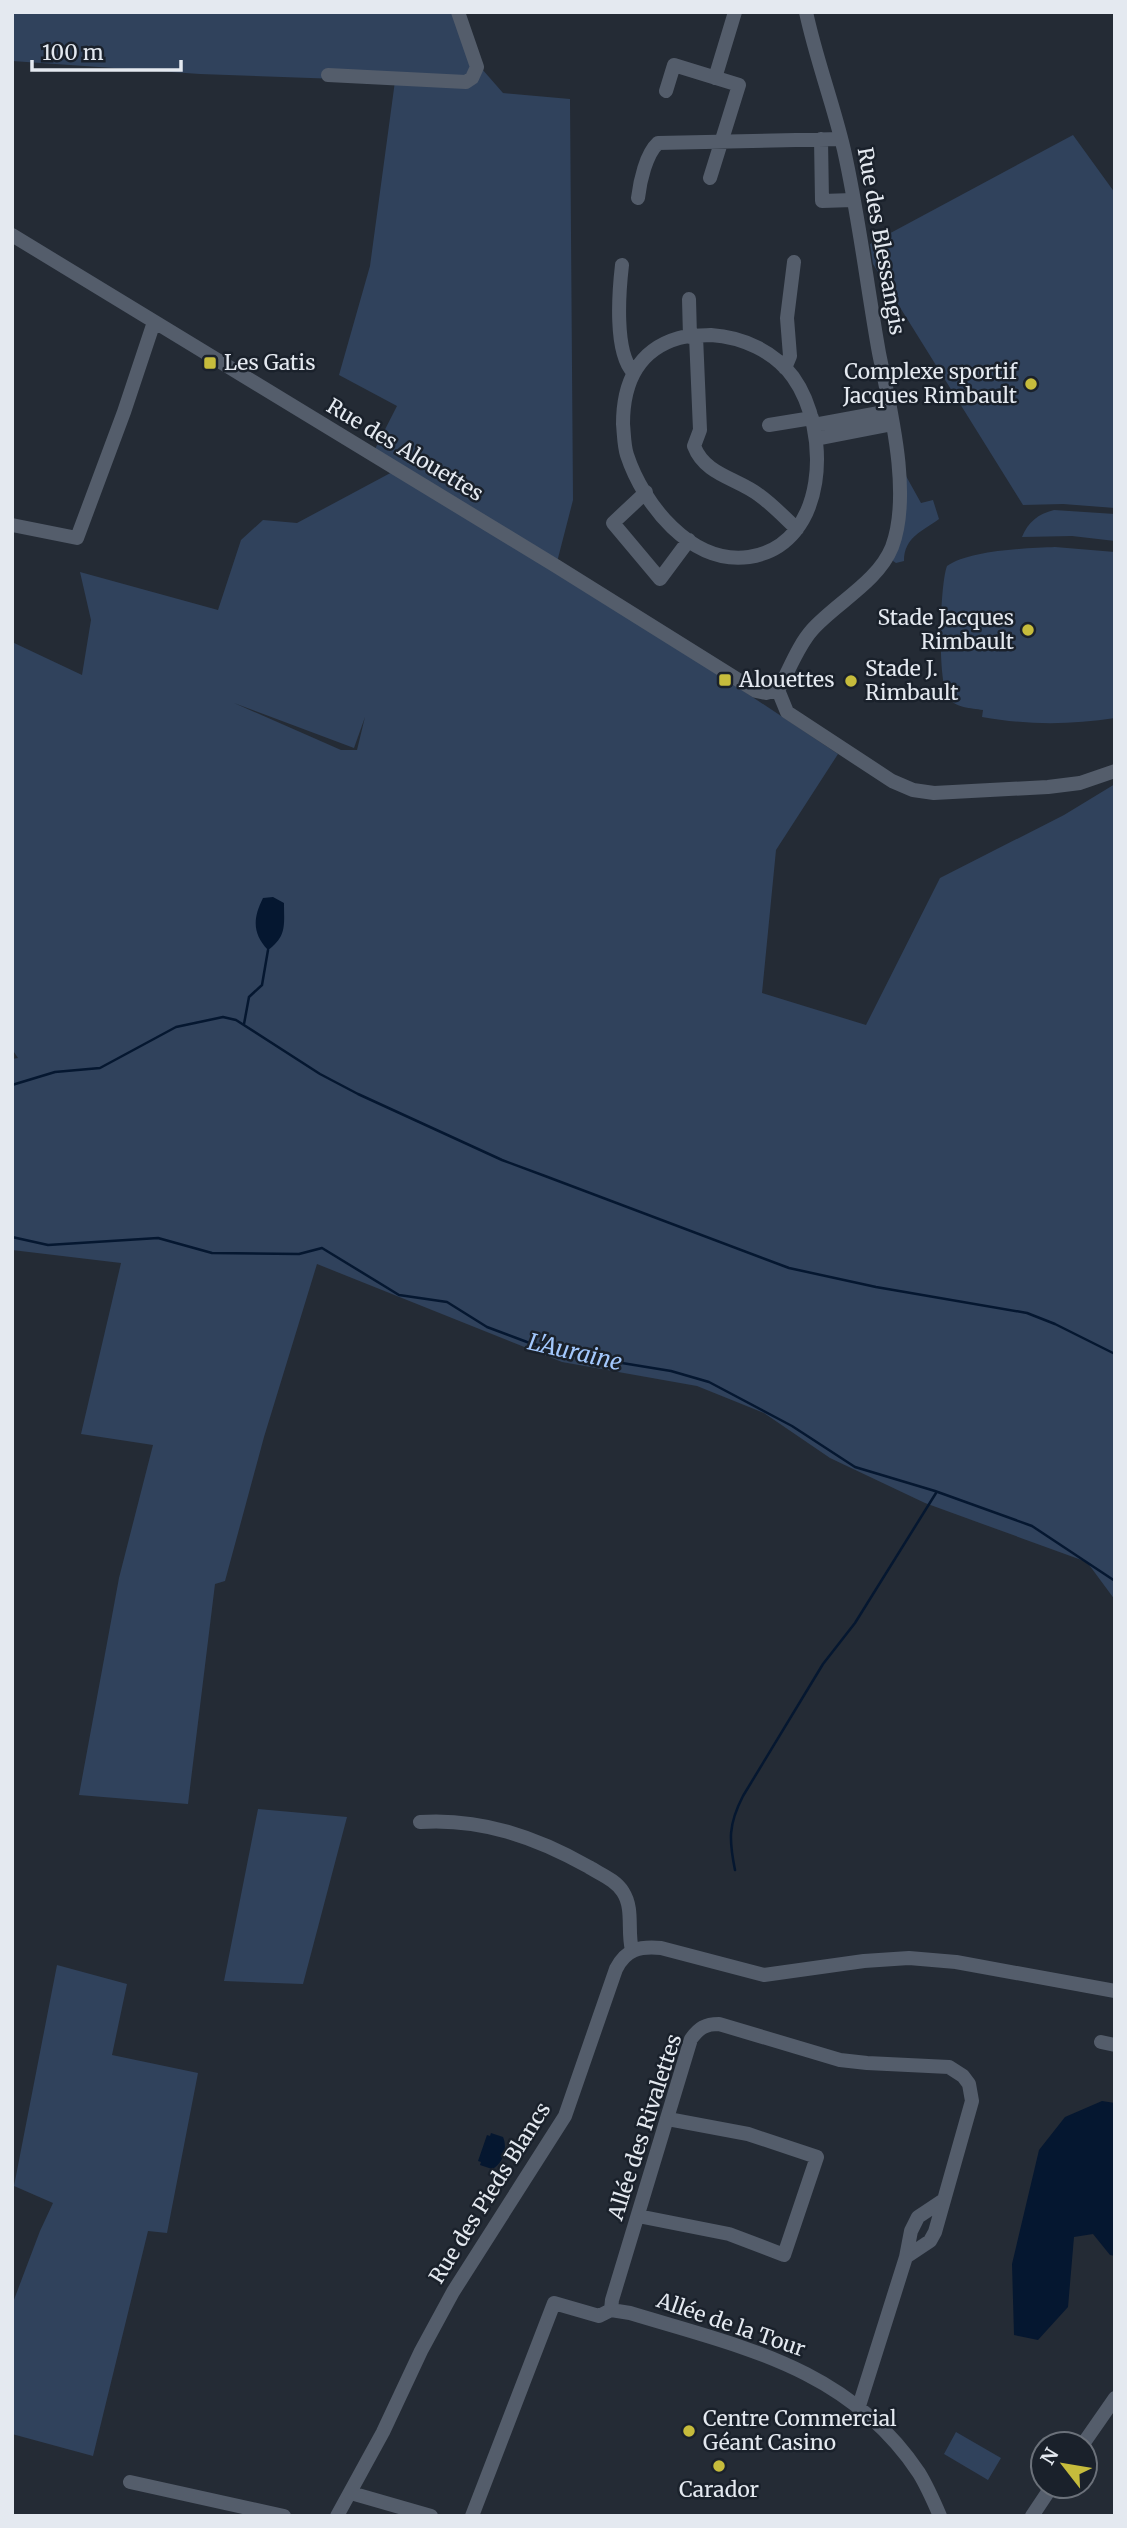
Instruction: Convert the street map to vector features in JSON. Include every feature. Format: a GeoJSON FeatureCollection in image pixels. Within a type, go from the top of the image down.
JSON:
{"type":"FeatureCollection","features":[{"type":"Feature","properties":{"kind":"street"},"geometry":{"type":"LineString","coordinates":[[328,75],[466,82],[472,78],[477,67],[458,12]]}},
{"type":"Feature","properties":{"kind":"street"},"geometry":{"type":"LineString","coordinates":[[715,78],[735,12]]}},
{"type":"Feature","properties":{"kind":"street","name":"Rue des Blessangis"},"geometry":{"type":"LineString","coordinates":[[778,690],[811,631],[877,569],[892,545],[899,507],[898,466],[891,417],[853,200],[841,139],[806,12]]}},
{"type":"Feature","properties":{"kind":"street"},"geometry":{"type":"LineString","coordinates":[[666,91],[674,65],[739,85],[709,178]]}},
{"type":"Feature","properties":{"kind":"street"},"geometry":{"type":"LineString","coordinates":[[821,139],[822,201],[853,200]]}},
{"type":"Feature","properties":{"kind":"street"},"geometry":{"type":"LineString","coordinates":[[638,198],[639,187],[652,151],[658,143],[841,139]]}},
{"type":"Feature","properties":{"kind":"street","name":"Rue des Alouettes"},"geometry":{"type":"LineString","coordinates":[[12,235],[756,691],[773,693],[778,690]]}},
{"type":"Feature","properties":{"kind":"street"},"geometry":{"type":"LineString","coordinates":[[785,368],[790,356],[787,318],[794,262]]}},
{"type":"Feature","properties":{"kind":"street"},"geometry":{"type":"LineString","coordinates":[[622,265],[618,295],[621,344],[629,368],[633,372]]}},
{"type":"Feature","properties":{"kind":"street"},"geometry":{"type":"LineString","coordinates":[[690,299],[700,430],[694,446],[699,458],[712,469],[758,494],[797,529]]}},
{"type":"Feature","properties":{"kind":"street"},"geometry":{"type":"LineString","coordinates":[[12,525],[77,538],[154,322]]}},
{"type":"Feature","properties":{"kind":"street"},"geometry":{"type":"LineString","coordinates":[[693,336],[727,336],[768,354],[785,368],[804,397],[814,427],[816,474],[808,511],[797,529],[783,543],[748,557],[714,553],[689,540],[667,521],[646,492],[626,454],[624,397],[633,372],[668,342],[693,336]]}},
{"type":"Feature","properties":{"kind":"street"},"geometry":{"type":"LineString","coordinates":[[769,425],[814,427],[891,417]]}},
{"type":"Feature","properties":{"kind":"street"},"geometry":{"type":"LineString","coordinates":[[646,492],[613,523],[660,579],[689,540]]}},
{"type":"Feature","properties":{"kind":"street"},"geometry":{"type":"LineString","coordinates":[[778,690],[787,712],[892,781],[912,790],[934,793],[1048,787],[1080,783],[1115,771]]}},
{"type":"Feature","properties":{"kind":"street"},"geometry":{"type":"LineString","coordinates":[[420,1822],[446,1820],[489,1825],[568,1856],[611,1880],[622,1890],[627,1900],[632,1950],[661,1948],[764,1975],[864,1961],[909,1958],[956,1962],[1115,1992]]}},
{"type":"Feature","properties":{"kind":"street","name":"Rue des Pieds Blancs"},"geometry":{"type":"LineString","coordinates":[[337,2516],[453,2292],[565,2116],[617,1969],[621,1960],[632,1950]]}},
{"type":"Feature","properties":{"kind":"street","name":"Allée des Rivalettes"},"geometry":{"type":"LineString","coordinates":[[611,2310],[691,2039],[698,2029],[707,2024],[719,2024],[839,2060],[949,2067],[963,2076],[969,2084],[972,2101],[935,2232],[930,2241],[906,2257]]}},
{"type":"Feature","properties":{"kind":"street"},"geometry":{"type":"LineString","coordinates":[[638,2216],[729,2234],[784,2255],[817,2157],[748,2134],[668,2119]]}},
{"type":"Feature","properties":{"kind":"street"},"geometry":{"type":"LineString","coordinates":[[859,2406],[906,2257],[911,2231],[918,2217],[942,2201]]}},
{"type":"Feature","properties":{"kind":"street"},"geometry":{"type":"LineString","coordinates":[[472,2516],[554,2303],[599,2316],[611,2310]]}},
{"type":"Feature","properties":{"kind":"street","name":"Allée de la Tour"},"geometry":{"type":"LineString","coordinates":[[611,2310],[630,2313],[734,2344],[788,2363],[818,2379],[859,2406],[888,2433],[920,2474],[940,2516]]}},
{"type":"Feature","properties":{"kind":"street"},"geometry":{"type":"LineString","coordinates":[[1097,2430],[1110,2417],[1115,2399]]}},
{"type":"Feature","properties":{"kind":"street"},"geometry":{"type":"LineString","coordinates":[[130,2482],[284,2516]]}},
{"type":"Feature","properties":{"kind":"street"},"geometry":{"type":"LineString","coordinates":[[351,2493],[431,2516]]}},
{"type":"Feature","properties":{"kind":"street"},"geometry":{"type":"LineString","coordinates":[[1032,2516],[1043,2500]]}},
{"type":"Feature","properties":{"kind":"shaded area"},"geometry":{"type":"Polygon","coordinates":[[[12,12],[462,12],[475,61],[503,93],[570,99],[573,500],[556,566],[838,754],[776,850],[762,993],[866,1025],[940,878],[1064,815],[1115,784],[1115,1600],[1087,1562],[925,1503],[830,1458],[764,1413],[697,1386],[562,1362],[317,1264],[264,1437],[225,1581],[215,1584],[188,1804],[79,1795],[119,1578],[153,1445],[81,1434],[121,1263],[12,1250],[12,1059],[18,1058],[12,1049],[12,642],[82,675],[91,620],[80,572],[218,610],[241,540],[263,520],[297,523],[396,470],[372,455],[397,406],[339,375],[370,266],[395,81],[200,74],[12,61],[12,12]],[[234,703],[341,750],[357,750],[365,717],[354,748],[234,703]]]}},
{"type":"Feature","properties":{"kind":"shaded area","name":"Complexe sportif Jacques Rimbault"},"geometry":{"type":"Polygon","coordinates":[[[1073,135],[1115,193],[1115,508],[1063,504],[1023,505],[873,264],[870,244],[1073,135]]]}},
{"type":"Feature","properties":{"kind":"shaded area"},"geometry":{"type":"Polygon","coordinates":[[[906,476],[921,503],[933,500],[939,519],[911,540],[904,561],[896,563],[893,557],[906,476]]]}},
{"type":"Feature","properties":{"kind":"shaded area"},"geometry":{"type":"Polygon","coordinates":[[[1054,510],[1115,514],[1115,541],[1072,536],[1022,537],[1034,519],[1054,510]]]}},
{"type":"Feature","properties":{"kind":"shaded area","name":"Stade Jacques Rimbault"},"geometry":{"type":"Polygon","coordinates":[[[1055,547],[1115,552],[1115,718],[1065,723],[1015,722],[982,717],[983,710],[964,707],[951,701],[945,688],[941,653],[943,592],[947,566],[969,556],[984,553],[1055,547]]]}},
{"type":"Feature","properties":{"kind":"shaded area"},"geometry":{"type":"Polygon","coordinates":[[[273,897],[284,903],[284,924],[279,940],[268,950],[259,938],[256,919],[263,898],[273,897]]]}},
{"type":"Feature","properties":{"kind":"shaded area"},"geometry":{"type":"Polygon","coordinates":[[[258,1809],[347,1817],[303,1984],[224,1981],[258,1809]]]}},
{"type":"Feature","properties":{"kind":"shaded area"},"geometry":{"type":"Polygon","coordinates":[[[57,1965],[127,1984],[112,2055],[198,2073],[167,2233],[148,2231],[93,2456],[12,2434],[12,2305],[53,2203],[14,2186],[57,1965]]]}},
{"type":"Feature","properties":{"kind":"shaded area"},"geometry":{"type":"Polygon","coordinates":[[[1102,2101],[1115,2103],[1115,2256],[1110,2255],[1093,2234],[1074,2237],[1068,2307],[1038,2340],[1014,2335],[1012,2264],[1039,2150],[1065,2117],[1102,2101]]]}},
{"type":"Feature","properties":{"kind":"shaded area"},"geometry":{"type":"Polygon","coordinates":[[[491,2133],[503,2137],[505,2146],[502,2160],[492,2169],[480,2165],[481,2162],[478,2161],[487,2135],[490,2136],[491,2133]]]}},
{"type":"Feature","properties":{"kind":"shaded area"},"geometry":{"type":"Polygon","coordinates":[[[956,2432],[1001,2458],[988,2480],[944,2454],[956,2432]]]}},
{"type":"Feature","properties":{"kind":"waterway"},"geometry":{"type":"LineString","coordinates":[[244,1024],[249,997],[262,985],[268,950]]}},
{"type":"Feature","properties":{"kind":"waterway"},"geometry":{"type":"LineString","coordinates":[[12,1085],[55,1072],[100,1068],[176,1027],[223,1017],[236,1020],[320,1074],[502,1160],[789,1268],[876,1287],[1027,1313],[1115,1354]]}},
{"type":"Feature","properties":{"kind":"waterway","name":"L'Auraine"},"geometry":{"type":"LineString","coordinates":[[12,1237],[48,1245],[158,1238],[212,1253],[299,1254],[322,1248],[399,1295],[447,1302],[487,1327],[527,1342],[573,1355],[671,1371],[709,1382],[792,1426],[855,1467],[935,1491],[1032,1526],[1115,1581]]}},
{"type":"Feature","properties":{"kind":"waterway"},"geometry":{"type":"LineString","coordinates":[[735,1870],[731,1833],[743,1796],[823,1664],[855,1623],[936,1493]]}},
{"type":"Feature","properties":{"kind":"place","name":"Les Gatis"},"geometry":{"type":"Point","coordinates":[210,363]}},
{"type":"Feature","properties":{"kind":"place","name":"Complexe sportif Jacques Rimbault"},"geometry":{"type":"Point","coordinates":[1031,384]}},
{"type":"Feature","properties":{"kind":"place","name":"Stade Jacques Rimbault"},"geometry":{"type":"Point","coordinates":[1028,630]}},
{"type":"Feature","properties":{"kind":"place","name":"Alouettes"},"geometry":{"type":"Point","coordinates":[725,680]}},
{"type":"Feature","properties":{"kind":"place","name":"Stade J. Rimbault"},"geometry":{"type":"Point","coordinates":[851,681]}},
{"type":"Feature","properties":{"kind":"place","name":"Centre Commercial Géant Casino"},"geometry":{"type":"Point","coordinates":[689,2431]}},
{"type":"Feature","properties":{"kind":"place","name":"Carador"},"geometry":{"type":"Point","coordinates":[719,2466]}}]}
